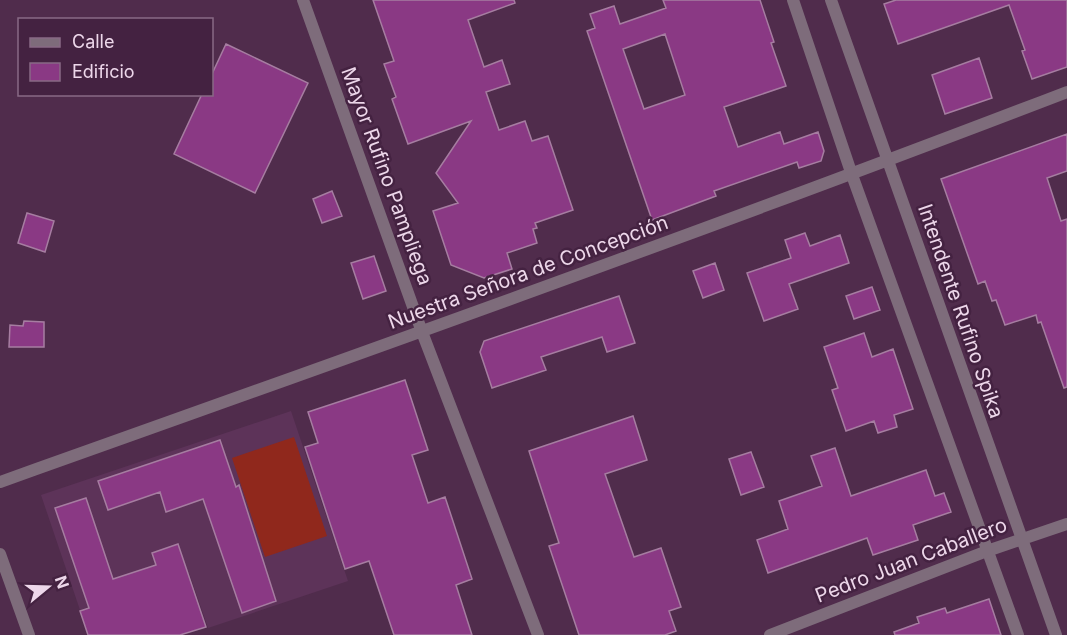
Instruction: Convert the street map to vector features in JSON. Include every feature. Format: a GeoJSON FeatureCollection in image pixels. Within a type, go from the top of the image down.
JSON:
{"type":"FeatureCollection","features":[{"type":"Feature","properties":{"kind":"street","name":"Mayor Rufino Pampliega"},"geometry":{"type":"LineString","coordinates":[[303,0],[422,332],[538,635]]}},
{"type":"Feature","properties":{"kind":"street"},"geometry":{"type":"LineString","coordinates":[[793,0],[852,175],[1018,635]]}},
{"type":"Feature","properties":{"kind":"street","name":"Intendente Rufino Spika"},"geometry":{"type":"LineString","coordinates":[[831,0],[1056,635]]}},
{"type":"Feature","properties":{"kind":"street","name":"Nuestra Señora de Concepción"},"geometry":{"type":"LineString","coordinates":[[0,482],[422,332],[852,175],[1067,92]]}},
{"type":"Feature","properties":{"kind":"street","name":"Pedro Juan Caballero"},"geometry":{"type":"LineString","coordinates":[[770,635],[987,551],[1067,524]]}},
{"type":"Feature","properties":{"kind":"street"},"geometry":{"type":"LineString","coordinates":[[0,554],[29,635]]}},
{"type":"Feature","properties":{"kind":"shaded area"},"geometry":{"type":"Polygon","coordinates":[[[291,411],[348,581],[208,628],[189,573],[80,610],[41,495],[291,411]]]}},
{"type":"Feature","properties":{"kind":"shaded area"},"geometry":{"type":"Polygon","coordinates":[[[294,437],[327,536],[265,557],[232,458],[294,437]]]}},
{"type":"Feature","properties":{"kind":"building"},"geometry":{"type":"Polygon","coordinates":[[[373,0],[514,0],[515,3],[468,20],[484,67],[502,60],[510,84],[486,92],[499,130],[525,121],[532,141],[548,136],[573,210],[535,223],[537,228],[533,229],[537,243],[507,253],[512,269],[484,278],[451,265],[433,211],[458,203],[436,173],[471,121],[408,144],[392,99],[396,97],[384,64],[394,61],[373,0]]]}},
{"type":"Feature","properties":{"kind":"building"},"geometry":{"type":"Polygon","coordinates":[[[663,0],[760,0],[774,42],[771,43],[786,86],[724,107],[738,147],[780,132],[784,144],[818,132],[824,151],[821,161],[799,168],[797,162],[714,191],[716,196],[652,220],[587,31],[595,28],[590,14],[614,6],[620,24],[666,8],[663,0]],[[665,34],[623,49],[644,109],[685,95],[665,34]]]}},
{"type":"Feature","properties":{"kind":"building"},"geometry":{"type":"Polygon","coordinates":[[[896,0],[1067,0],[1067,67],[1032,79],[1022,51],[1025,50],[1009,5],[898,44],[884,4],[896,0]]]}},
{"type":"Feature","properties":{"kind":"building"},"geometry":{"type":"Polygon","coordinates":[[[226,44],[308,83],[255,193],[174,154],[201,96],[213,96],[213,72],[226,44]]]}},
{"type":"Feature","properties":{"kind":"building"},"geometry":{"type":"Polygon","coordinates":[[[979,58],[992,98],[945,114],[932,75],[979,58]]]}},
{"type":"Feature","properties":{"kind":"building"},"geometry":{"type":"Polygon","coordinates":[[[1067,134],[1067,171],[1047,178],[1061,221],[1067,219],[1067,387],[1064,388],[1041,322],[1038,323],[1036,315],[1005,325],[996,300],[992,301],[985,281],[978,284],[941,179],[1067,134]]]}},
{"type":"Feature","properties":{"kind":"building"},"geometry":{"type":"Polygon","coordinates":[[[332,191],[342,216],[322,223],[313,199],[332,191]]]}},
{"type":"Feature","properties":{"kind":"building"},"geometry":{"type":"Polygon","coordinates":[[[27,213],[54,221],[45,252],[18,243],[27,213]]]}},
{"type":"Feature","properties":{"kind":"building"},"geometry":{"type":"Polygon","coordinates":[[[805,233],[810,246],[840,235],[849,263],[789,284],[798,309],[764,321],[747,273],[791,258],[785,240],[805,233]]]}},
{"type":"Feature","properties":{"kind":"building"},"geometry":{"type":"Polygon","coordinates":[[[374,256],[386,291],[363,299],[351,263],[374,256]]]}},
{"type":"Feature","properties":{"kind":"building"},"geometry":{"type":"Polygon","coordinates":[[[715,263],[724,290],[703,298],[693,271],[715,263]]]}},
{"type":"Feature","properties":{"kind":"building"},"geometry":{"type":"Polygon","coordinates":[[[872,287],[880,310],[854,319],[846,296],[872,287]]]}},
{"type":"Feature","properties":{"kind":"building"},"geometry":{"type":"Polygon","coordinates":[[[619,296],[635,343],[607,352],[602,337],[541,357],[546,370],[492,388],[480,352],[484,341],[619,296]]]}},
{"type":"Feature","properties":{"kind":"building"},"geometry":{"type":"Polygon","coordinates":[[[24,321],[44,322],[44,347],[9,347],[10,325],[23,326],[24,321]]]}},
{"type":"Feature","properties":{"kind":"building"},"geometry":{"type":"Polygon","coordinates":[[[864,333],[872,357],[893,349],[913,409],[894,415],[897,427],[878,433],[874,421],[846,431],[832,390],[838,388],[824,347],[864,333]]]}},
{"type":"Feature","properties":{"kind":"building"},"geometry":{"type":"Polygon","coordinates":[[[405,380],[428,450],[412,455],[428,503],[445,497],[472,579],[456,585],[472,635],[394,635],[369,561],[345,569],[305,447],[318,443],[308,412],[405,380]]]}},
{"type":"Feature","properties":{"kind":"building"},"geometry":{"type":"Polygon","coordinates":[[[633,416],[647,460],[605,474],[634,557],[661,548],[681,607],[669,611],[676,631],[665,635],[579,635],[549,546],[559,543],[529,451],[633,416]]]}},
{"type":"Feature","properties":{"kind":"building"},"geometry":{"type":"Polygon","coordinates":[[[220,440],[236,487],[239,485],[276,601],[242,613],[203,499],[166,512],[160,492],[108,510],[98,481],[220,440]]]}},
{"type":"Feature","properties":{"kind":"building"},"geometry":{"type":"Polygon","coordinates":[[[835,448],[851,496],[926,470],[935,496],[944,493],[951,512],[913,525],[918,540],[873,555],[867,538],[768,573],[757,540],[788,529],[779,501],[822,486],[811,456],[835,448]]]}},
{"type":"Feature","properties":{"kind":"building"},"geometry":{"type":"Polygon","coordinates":[[[751,452],[764,487],[741,495],[729,459],[751,452]]]}},
{"type":"Feature","properties":{"kind":"building"},"geometry":{"type":"Polygon","coordinates":[[[86,498],[113,579],[156,565],[152,553],[178,544],[206,627],[180,635],[88,635],[80,611],[89,608],[55,508],[86,498]]]}},
{"type":"Feature","properties":{"kind":"building"},"geometry":{"type":"Polygon","coordinates":[[[989,599],[1001,635],[895,635],[894,632],[919,623],[917,617],[945,608],[947,613],[989,599]]]}}]}
